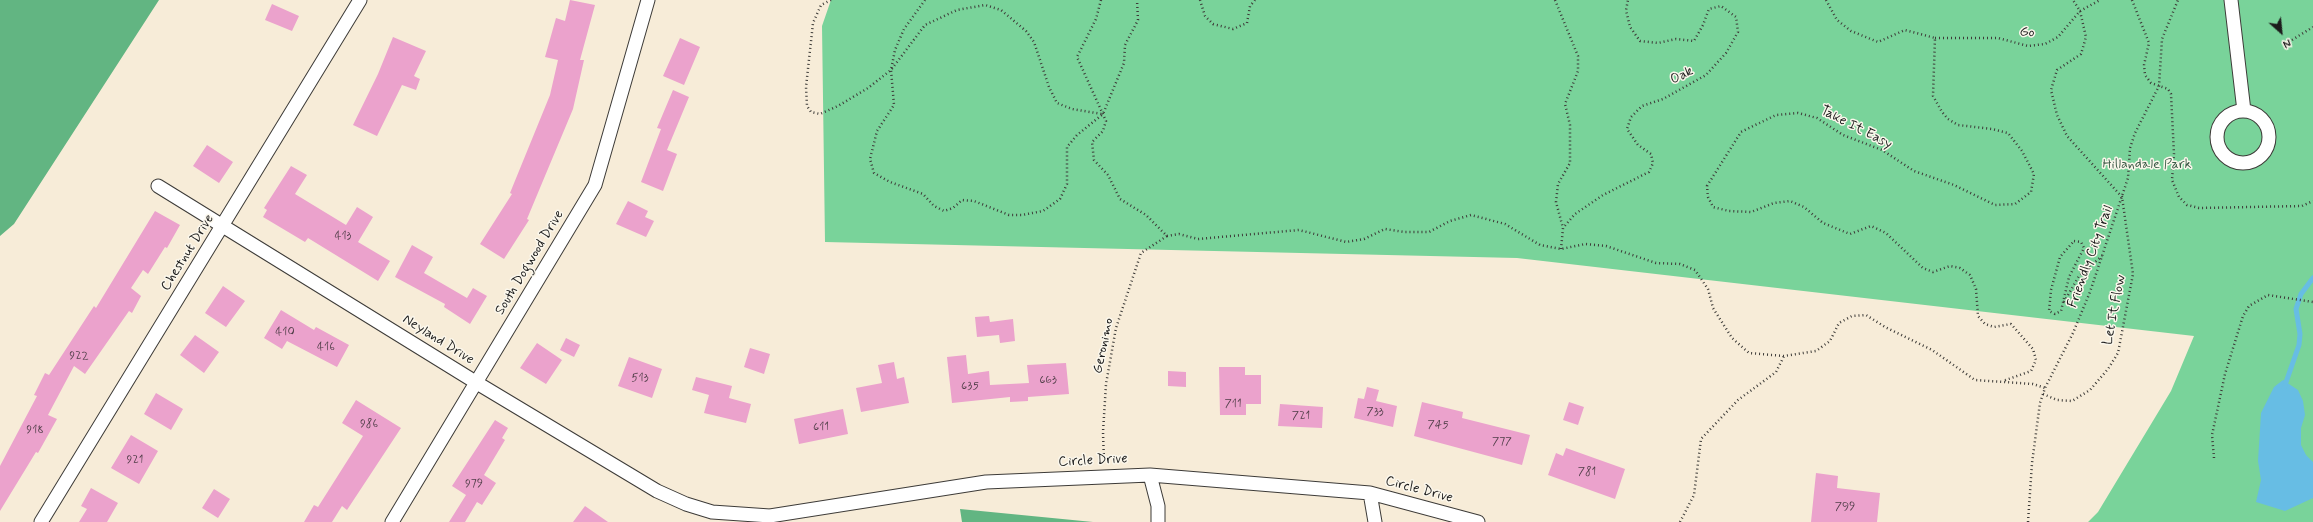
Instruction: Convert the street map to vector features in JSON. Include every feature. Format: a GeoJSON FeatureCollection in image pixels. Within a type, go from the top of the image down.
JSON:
{"type":"FeatureCollection","features":[{"type":"Feature","properties":{"kind":"street","name":"Chestnut Drive"},"geometry":{"type":"LineString","coordinates":[[41,522],[360,0]]}},
{"type":"Feature","properties":{"kind":"street","name":"South Dogwood Drive"},"geometry":{"type":"LineString","coordinates":[[392,522],[595,185],[648,0]]}},
{"type":"Feature","properties":{"kind":"street"},"geometry":{"type":"LineString","coordinates":[[2231,0],[2244,111]]}},
{"type":"Feature","properties":{"kind":"street"},"geometry":{"type":"LineString","coordinates":[[2244,111],[2254,113],[2263,120],[2268,129],[2269,140],[2266,150],[2259,158],[2250,163],[2239,164],[2229,160],[2221,153],[2217,143],[2217,132],[2224,118],[2233,113],[2244,111]]}},
{"type":"Feature","properties":{"kind":"street","name":"Neyland Drive"},"geometry":{"type":"LineString","coordinates":[[158,186],[477,383],[657,491],[707,510]]}},
{"type":"Feature","properties":{"kind":"street"},"geometry":{"type":"LineString","coordinates":[[1150,475],[1158,506],[1158,522]]}},
{"type":"Feature","properties":{"kind":"street","name":"Circle Drive"},"geometry":{"type":"LineString","coordinates":[[707,510],[770,516],[986,482],[1150,475],[1370,494],[1478,522]]}},
{"type":"Feature","properties":{"kind":"street"},"geometry":{"type":"LineString","coordinates":[[1370,494],[1376,522]]}},
{"type":"Feature","properties":{"kind":"path"},"geometry":{"type":"LineString","coordinates":[[831,0],[821,5],[813,23],[806,87],[807,106],[811,112],[820,114],[838,106],[868,88],[891,70],[925,25],[957,10],[985,5],[1001,10],[1026,31],[1034,42],[1049,87],[1057,102],[1072,109],[1103,114]]}},
{"type":"Feature","properties":{"kind":"path"},"geometry":{"type":"LineString","coordinates":[[925,0],[904,29],[894,50],[891,70],[894,105],[877,131],[870,159],[874,173],[890,182],[924,194],[934,206],[944,211],[953,208],[962,200],[974,201],[1009,215],[1043,211],[1060,200],[1067,184],[1067,147],[1077,135],[1103,114],[1124,63],[1125,45],[1138,20],[1137,0]]}},
{"type":"Feature","properties":{"kind":"path"},"geometry":{"type":"LineString","coordinates":[[1101,0],[1096,19],[1077,57],[1106,121],[1103,131],[1092,142],[1094,160],[1108,175],[1120,199],[1146,215],[1167,236],[1179,234],[1198,239],[1300,230],[1346,242],[1364,239],[1386,229],[1404,232],[1428,232],[1450,221],[1471,215],[1505,224],[1540,245],[1561,249],[1585,244],[1606,246],[1656,263],[1680,264],[1695,270],[1708,288],[1713,308],[1732,338],[1749,353],[1784,356],[1816,351],[1830,341],[1838,323],[1852,316],[1866,315],[1885,327],[1932,350],[1975,380],[2033,384],[2045,388]]}},
{"type":"Feature","properties":{"kind":"path"},"geometry":{"type":"LineString","coordinates":[[1200,0],[1205,16],[1213,24],[1233,29],[1247,23],[1250,6],[1255,0]]}},
{"type":"Feature","properties":{"kind":"path"},"geometry":{"type":"LineString","coordinates":[[1555,0],[1578,56],[1578,71],[1565,104],[1570,125],[1570,163],[1558,184],[1556,202],[1563,228],[1561,249]]}},
{"type":"Feature","properties":{"kind":"path","name":"Oak"},"geometry":{"type":"LineString","coordinates":[[1563,228],[1575,214],[1603,195],[1649,172],[1653,163],[1651,154],[1638,145],[1627,129],[1631,117],[1642,106],[1663,99],[1706,75],[1726,53],[1738,32],[1736,17],[1721,6],[1709,9],[1704,26],[1694,41],[1676,39],[1658,43],[1640,41],[1630,27],[1626,10],[1628,0]]}},
{"type":"Feature","properties":{"kind":"path"},"geometry":{"type":"LineString","coordinates":[[1826,0],[1837,20],[1851,31],[1878,42],[1905,30],[1935,38]]}},
{"type":"Feature","properties":{"kind":"path"},"geometry":{"type":"LineString","coordinates":[[2073,0],[2080,11],[2086,37],[2081,54],[2057,70],[2051,90],[2057,115],[2067,136],[2122,197]]}},
{"type":"Feature","properties":{"kind":"path","name":"Go"},"geometry":{"type":"LineString","coordinates":[[1935,38],[1998,38],[2028,46],[2045,44],[2058,37],[2080,11],[2100,0]]}},
{"type":"Feature","properties":{"kind":"path"},"geometry":{"type":"LineString","coordinates":[[2132,0],[2149,43],[2144,65],[2145,75],[2151,83],[2168,89],[2172,103],[2174,154],[2172,180],[2179,197],[2187,205],[2199,208],[2302,206],[2313,201]]}},
{"type":"Feature","properties":{"kind":"path","name":"Friendly City Trail"},"geometry":{"type":"LineString","coordinates":[[2028,522],[2032,463],[2043,394],[2074,332],[2102,256],[2128,178],[2130,148],[2135,133],[2159,86],[2162,39],[2178,0]]}},
{"type":"Feature","properties":{"kind":"path"},"geometry":{"type":"LineString","coordinates":[[2292,40],[2313,27]]}},
{"type":"Feature","properties":{"kind":"path","name":"Take It Easy"},"geometry":{"type":"LineString","coordinates":[[1935,38],[1933,96],[1936,102],[1948,120],[1958,125],[1992,129],[2008,133],[2022,151],[2034,174],[2031,192],[2024,199],[2014,204],[1995,205],[1954,185],[1914,171],[1882,150],[1843,135],[1817,118],[1798,113],[1776,115],[1741,132],[1707,186],[1708,197],[1713,207],[1751,212],[1774,203],[1790,201],[1804,207],[1823,223],[1850,234],[1870,226],[1886,233],[1923,268],[1933,272],[1950,266],[1960,268],[1970,275],[1976,288],[1978,316],[1984,324],[1994,327],[2011,324],[2033,349],[2036,360],[2031,371],[2002,382]]}},
{"type":"Feature","properties":{"kind":"path","name":"Let It Flow"},"geometry":{"type":"LineString","coordinates":[[2043,394],[2057,400],[2072,401],[2080,397],[2103,374],[2118,353],[2133,274],[2122,197]]}},
{"type":"Feature","properties":{"kind":"path","name":"Geronimo"},"geometry":{"type":"LineString","coordinates":[[1105,477],[1103,432],[1106,384],[1116,328],[1141,253],[1167,236]]}},
{"type":"Feature","properties":{"kind":"path"},"geometry":{"type":"LineString","coordinates":[[2062,304],[2069,277],[2084,248],[2078,241],[2070,244],[2060,257],[2051,290],[2050,311],[2055,314],[2058,313],[2079,276],[2087,267],[2102,256]]}},
{"type":"Feature","properties":{"kind":"path"},"geometry":{"type":"LineString","coordinates":[[2214,458],[2212,435],[2217,407],[2225,374],[2243,316],[2249,306],[2268,295],[2291,298],[2311,303]]}},
{"type":"Feature","properties":{"kind":"path"},"geometry":{"type":"LineString","coordinates":[[1680,522],[1694,495],[1701,439],[1738,400],[1776,372],[1784,356]]}},
{"type":"Feature","properties":{"kind":"green space"},"geometry":{"type":"Polygon","coordinates":[[[0,0],[159,0],[14,224],[0,236],[0,0]]]}},
{"type":"Feature","properties":{"kind":"green space","name":"Hillandale Park"},"geometry":{"type":"Polygon","coordinates":[[[831,0],[2313,0],[2313,522],[2088,522],[2098,512],[2171,391],[2194,336],[1517,258],[825,242],[822,26],[831,0]]]}},
{"type":"Feature","properties":{"kind":"green space"},"geometry":{"type":"Polygon","coordinates":[[[960,509],[1093,522],[962,522],[960,509]]]}},
{"type":"Feature","properties":{"kind":"water"},"geometry":{"type":"Polygon","coordinates":[[[2283,380],[2298,390],[2303,401],[2305,415],[2301,428],[2301,445],[2306,455],[2313,462],[2313,498],[2285,511],[2256,502],[2261,480],[2258,461],[2261,413],[2274,387],[2283,380]]]}},
{"type":"Feature","properties":{"kind":"building"},"geometry":{"type":"Polygon","coordinates":[[[570,0],[595,5],[580,60],[584,60],[573,109],[527,219],[529,220],[504,259],[480,244],[512,194],[510,193],[550,95],[558,60],[545,57],[556,18],[565,21],[570,0]]]}},
{"type":"Feature","properties":{"kind":"building"},"geometry":{"type":"Polygon","coordinates":[[[272,4],[299,16],[292,31],[265,20],[272,4]]]}},
{"type":"Feature","properties":{"kind":"building"},"geometry":{"type":"Polygon","coordinates":[[[393,37],[426,51],[414,76],[420,79],[416,90],[402,85],[377,136],[353,125],[378,74],[393,37]]]}},
{"type":"Feature","properties":{"kind":"building"},"geometry":{"type":"Polygon","coordinates":[[[680,38],[700,47],[684,85],[663,76],[680,38]]]}},
{"type":"Feature","properties":{"kind":"building"},"geometry":{"type":"Polygon","coordinates":[[[673,90],[689,97],[667,150],[677,154],[663,191],[641,182],[661,129],[657,128],[673,90]]]}},
{"type":"Feature","properties":{"kind":"building"},"geometry":{"type":"Polygon","coordinates":[[[207,145],[233,162],[219,183],[193,166],[207,145]]]}},
{"type":"Feature","properties":{"kind":"building"},"geometry":{"type":"Polygon","coordinates":[[[291,166],[307,175],[295,194],[346,225],[357,207],[373,217],[358,242],[390,261],[378,281],[308,238],[305,242],[263,217],[267,210],[264,208],[291,166]]]}},
{"type":"Feature","properties":{"kind":"building"},"geometry":{"type":"Polygon","coordinates":[[[628,201],[648,211],[645,217],[654,221],[646,237],[616,224],[628,201]]]}},
{"type":"Feature","properties":{"kind":"building"},"geometry":{"type":"Polygon","coordinates":[[[155,211],[180,225],[167,248],[165,247],[148,274],[143,270],[131,288],[141,296],[132,313],[129,311],[85,374],[74,366],[48,415],[57,419],[38,453],[36,452],[0,511],[0,466],[37,396],[34,395],[45,373],[49,375],[94,306],[96,308],[155,211]]]}},
{"type":"Feature","properties":{"kind":"building"},"geometry":{"type":"Polygon","coordinates":[[[412,245],[433,257],[424,273],[467,298],[473,288],[487,296],[470,324],[444,307],[445,304],[395,277],[412,245]]]}},
{"type":"Feature","properties":{"kind":"building"},"geometry":{"type":"Polygon","coordinates":[[[223,286],[245,301],[226,327],[205,313],[223,286]]]}},
{"type":"Feature","properties":{"kind":"building"},"geometry":{"type":"Polygon","coordinates":[[[281,310],[314,330],[316,327],[349,345],[337,367],[287,341],[282,349],[264,338],[281,310]]]}},
{"type":"Feature","properties":{"kind":"building"},"geometry":{"type":"Polygon","coordinates":[[[989,316],[990,322],[1013,319],[1015,341],[1000,343],[999,335],[977,337],[975,317],[989,316]]]}},
{"type":"Feature","properties":{"kind":"building"},"geometry":{"type":"Polygon","coordinates":[[[195,335],[219,352],[204,373],[180,355],[195,335]]]}},
{"type":"Feature","properties":{"kind":"building"},"geometry":{"type":"Polygon","coordinates":[[[566,338],[580,345],[574,357],[560,350],[566,338]]]}},
{"type":"Feature","properties":{"kind":"building"},"geometry":{"type":"Polygon","coordinates":[[[537,343],[562,360],[546,384],[520,368],[537,343]]]}},
{"type":"Feature","properties":{"kind":"building"},"geometry":{"type":"Polygon","coordinates":[[[750,348],[770,354],[764,374],[744,367],[750,348]]]}},
{"type":"Feature","properties":{"kind":"building"},"geometry":{"type":"Polygon","coordinates":[[[966,355],[968,374],[989,371],[990,385],[1029,383],[1027,365],[1066,363],[1069,394],[1028,397],[1028,401],[1010,402],[1010,397],[952,403],[947,357],[966,355]]]}},
{"type":"Feature","properties":{"kind":"building"},"geometry":{"type":"Polygon","coordinates":[[[629,357],[662,369],[652,398],[618,386],[629,357]]]}},
{"type":"Feature","properties":{"kind":"building"},"geometry":{"type":"Polygon","coordinates":[[[894,362],[897,379],[904,377],[909,403],[861,412],[856,388],[882,383],[878,365],[894,362]]]}},
{"type":"Feature","properties":{"kind":"building"},"geometry":{"type":"Polygon","coordinates":[[[1219,367],[1245,367],[1245,375],[1261,375],[1261,404],[1246,404],[1246,415],[1220,415],[1219,367]]]}},
{"type":"Feature","properties":{"kind":"building"},"geometry":{"type":"Polygon","coordinates":[[[1168,371],[1186,372],[1186,387],[1168,386],[1168,371]]]}},
{"type":"Feature","properties":{"kind":"building"},"geometry":{"type":"Polygon","coordinates":[[[696,377],[732,386],[729,398],[751,404],[746,423],[704,413],[709,395],[692,390],[696,377]]]}},
{"type":"Feature","properties":{"kind":"building"},"geometry":{"type":"Polygon","coordinates":[[[1367,387],[1379,390],[1376,401],[1397,406],[1393,427],[1354,418],[1358,398],[1364,399],[1367,387]]]}},
{"type":"Feature","properties":{"kind":"building"},"geometry":{"type":"Polygon","coordinates":[[[156,393],[183,409],[171,430],[144,414],[156,393]]]}},
{"type":"Feature","properties":{"kind":"building"},"geometry":{"type":"Polygon","coordinates":[[[356,400],[401,428],[347,510],[342,506],[332,522],[304,522],[314,505],[318,507],[363,436],[342,423],[356,400]]]}},
{"type":"Feature","properties":{"kind":"building"},"geometry":{"type":"Polygon","coordinates":[[[1422,402],[1463,412],[1462,418],[1530,435],[1522,465],[1414,436],[1422,402]]]}},
{"type":"Feature","properties":{"kind":"building"},"geometry":{"type":"Polygon","coordinates":[[[1569,402],[1584,407],[1578,425],[1563,420],[1569,402]]]}},
{"type":"Feature","properties":{"kind":"building"},"geometry":{"type":"Polygon","coordinates":[[[1280,404],[1323,407],[1322,428],[1278,426],[1280,404]]]}},
{"type":"Feature","properties":{"kind":"building"},"geometry":{"type":"Polygon","coordinates":[[[843,409],[848,434],[799,444],[794,419],[843,409]]]}},
{"type":"Feature","properties":{"kind":"building"},"geometry":{"type":"Polygon","coordinates":[[[495,420],[508,428],[502,438],[505,440],[484,475],[496,483],[482,505],[477,502],[465,522],[449,522],[466,495],[452,486],[495,420]]]}},
{"type":"Feature","properties":{"kind":"building"},"geometry":{"type":"Polygon","coordinates":[[[131,435],[158,451],[139,484],[111,468],[131,435]]]}},
{"type":"Feature","properties":{"kind":"building"},"geometry":{"type":"Polygon","coordinates":[[[1566,448],[1625,469],[1615,499],[1548,475],[1556,453],[1563,456],[1566,448]]]}},
{"type":"Feature","properties":{"kind":"building"},"geometry":{"type":"Polygon","coordinates":[[[1816,473],[1838,476],[1837,488],[1880,493],[1877,522],[1811,522],[1816,473]]]}},
{"type":"Feature","properties":{"kind":"building"},"geometry":{"type":"Polygon","coordinates":[[[91,488],[118,503],[107,522],[79,522],[87,509],[81,506],[91,488]]]}},
{"type":"Feature","properties":{"kind":"building"},"geometry":{"type":"Polygon","coordinates":[[[214,489],[230,499],[218,518],[202,508],[214,489]]]}},
{"type":"Feature","properties":{"kind":"building"},"geometry":{"type":"Polygon","coordinates":[[[585,506],[608,522],[573,522],[585,506]]]}},
{"type":"Feature","properties":{"kind":"waterway"},"geometry":{"type":"LineString","coordinates":[[2284,388],[2299,345],[2300,334],[2296,309],[2301,294],[2313,278]]}}]}
